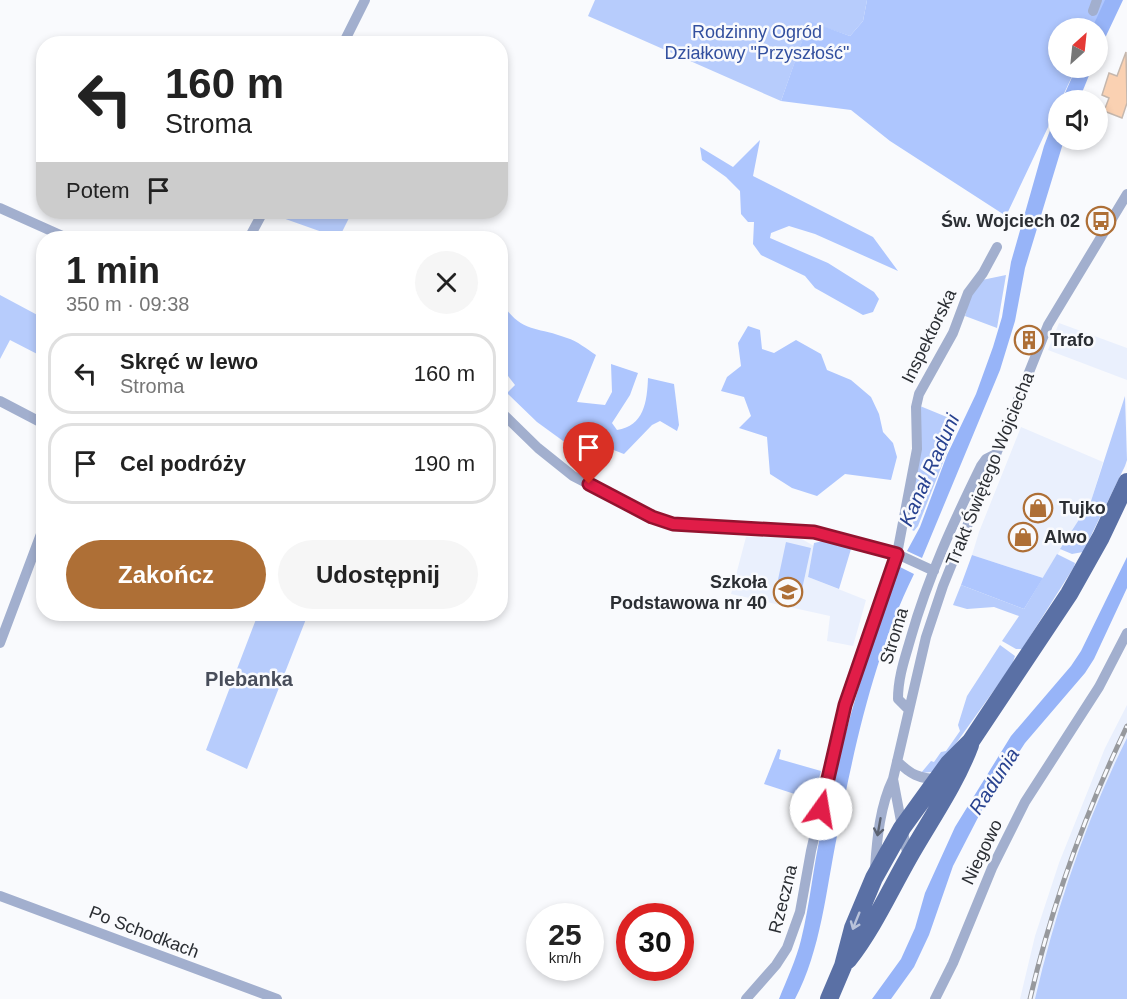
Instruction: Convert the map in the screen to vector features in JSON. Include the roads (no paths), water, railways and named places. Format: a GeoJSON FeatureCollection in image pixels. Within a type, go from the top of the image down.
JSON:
{"type":"FeatureCollection","features":[{"type":"Feature","properties":{"kind":"main road","name":"Trakt Świętego Wojciecha"},"geometry":{"type":"LineString","coordinates":[[829,999],[843,966],[853,928],[874,878],[903,828],[949,763],[971,741],[1069,594],[1101,537],[1127,482]]}},
{"type":"Feature","properties":{"kind":"main road","name":"Trakt Świętego Wojciecha"},"geometry":{"type":"LineString","coordinates":[[843,966],[867,934],[908,858],[960,771],[971,741]]}},
{"type":"Feature","properties":{"kind":"street"},"geometry":{"type":"LineString","coordinates":[[347,36],[365,0]]}},
{"type":"Feature","properties":{"kind":"street"},"geometry":{"type":"LineString","coordinates":[[1093,11],[1097,0]]}},
{"type":"Feature","properties":{"kind":"street","name":"Trakt Świętego Wojciecha"},"geometry":{"type":"LineString","coordinates":[[874,878],[878,830],[887,790],[897,761],[926,636],[943,586],[1056,309],[1127,194]]}},
{"type":"Feature","properties":{"kind":"street"},"geometry":{"type":"LineString","coordinates":[[0,208],[51,231]]}},
{"type":"Feature","properties":{"kind":"street","name":"Inspektorska"},"geometry":{"type":"LineString","coordinates":[[900,555],[917,449],[916,407],[919,394],[953,333],[968,293],[983,273],[997,247]]}},
{"type":"Feature","properties":{"kind":"street"},"geometry":{"type":"LineString","coordinates":[[0,401],[36,420]]}},
{"type":"Feature","properties":{"kind":"street"},"geometry":{"type":"LineString","coordinates":[[508,419],[538,448],[573,476],[652,517],[673,524],[702,527],[814,532],[900,555],[934,571]]}},
{"type":"Feature","properties":{"kind":"street","name":"Stroma"},"geometry":{"type":"LineString","coordinates":[[908,708],[898,699],[898,681],[917,616],[934,571],[981,466],[986,459],[996,454]]}},
{"type":"Feature","properties":{"kind":"street"},"geometry":{"type":"LineString","coordinates":[[0,643],[36,547]]}},
{"type":"Feature","properties":{"kind":"street","name":"Rzeczna"},"geometry":{"type":"LineString","coordinates":[[746,999],[776,965],[787,948],[795,928],[845,705],[900,555]]}},
{"type":"Feature","properties":{"kind":"street","name":"Niegowo"},"geometry":{"type":"LineString","coordinates":[[935,999],[953,963],[992,868],[1026,802],[1099,687],[1127,633]]}},
{"type":"Feature","properties":{"kind":"street"},"geometry":{"type":"LineString","coordinates":[[897,761],[911,774],[921,779],[938,779]]}},
{"type":"Feature","properties":{"kind":"street","name":"Trakt Świętego Wojciecha"},"geometry":{"type":"LineString","coordinates":[[892,778],[908,858]]}},
{"type":"Feature","properties":{"kind":"street","name":"Po Schodkach"},"geometry":{"type":"LineString","coordinates":[[0,896],[277,999]]}},
{"type":"Feature","properties":{"kind":"water"},"geometry":{"type":"Polygon","coordinates":[[[1105,0],[1123,0],[1108,32],[1108,18],[1097,18],[1105,0]]]}},
{"type":"Feature","properties":{"kind":"water"},"geometry":{"type":"Polygon","coordinates":[[[1072,78],[1088,78],[1083,90],[1066,90],[1072,78]]]}},
{"type":"Feature","properties":{"kind":"water"},"geometry":{"type":"Polygon","coordinates":[[[1048,136],[1048,150],[1061,150],[1025,268],[1015,321],[1000,370],[922,558],[907,551],[920,527],[947,455],[976,394],[993,347],[1002,317],[1011,262],[1048,136]]]}},
{"type":"Feature","properties":{"kind":"water","name":"Radunia"},"geometry":{"type":"Polygon","coordinates":[[[1127,557],[1127,588],[1094,659],[1085,673],[1025,743],[985,804],[953,866],[929,935],[914,967],[891,999],[872,999],[901,959],[915,928],[925,893],[955,827],[1011,736],[1071,666],[1081,651],[1127,557]]]}},
{"type":"Feature","properties":{"kind":"water"},"geometry":{"type":"Polygon","coordinates":[[[900,567],[914,574],[887,637],[867,702],[851,769],[817,940],[795,999],[779,999],[801,940],[821,832],[846,731],[876,632],[900,567]]]}},
{"type":"Feature","properties":{"kind":"railway"},"geometry":{"type":"LineString","coordinates":[[1030,999],[1059,894],[1071,860],[1097,792],[1127,726]]}},
{"type":"Feature","properties":{"kind":"place","name":"Św. Wojciech 02"},"geometry":{"type":"Point","coordinates":[1101,221]}},
{"type":"Feature","properties":{"kind":"place","name":"Trafo"},"geometry":{"type":"Point","coordinates":[1029,340]}},
{"type":"Feature","properties":{"kind":"place","name":"Tujko"},"geometry":{"type":"Point","coordinates":[1038,508]}},
{"type":"Feature","properties":{"kind":"place","name":"Alwo"},"geometry":{"type":"Point","coordinates":[1023,537]}},
{"type":"Feature","properties":{"kind":"place","name":"Szkoła Podstawowa nr 40"},"geometry":{"type":"Point","coordinates":[788,592]}},
{"type":"Feature","properties":{"kind":"district","name":"Plebanka"},"geometry":{"type":"Point","coordinates":[249,679]}},
{"type":"Feature","properties":{"kind":"park label","name":"Rodzinny Ogród Działkowy \"Przyszłość\""},"geometry":{"type":"Point","coordinates":[757,42]}},
{"type":"Feature","properties":{"kind":"water label","name":"Kanał Raduni"},"geometry":{"type":"Point","coordinates":[929,470]}}]}
